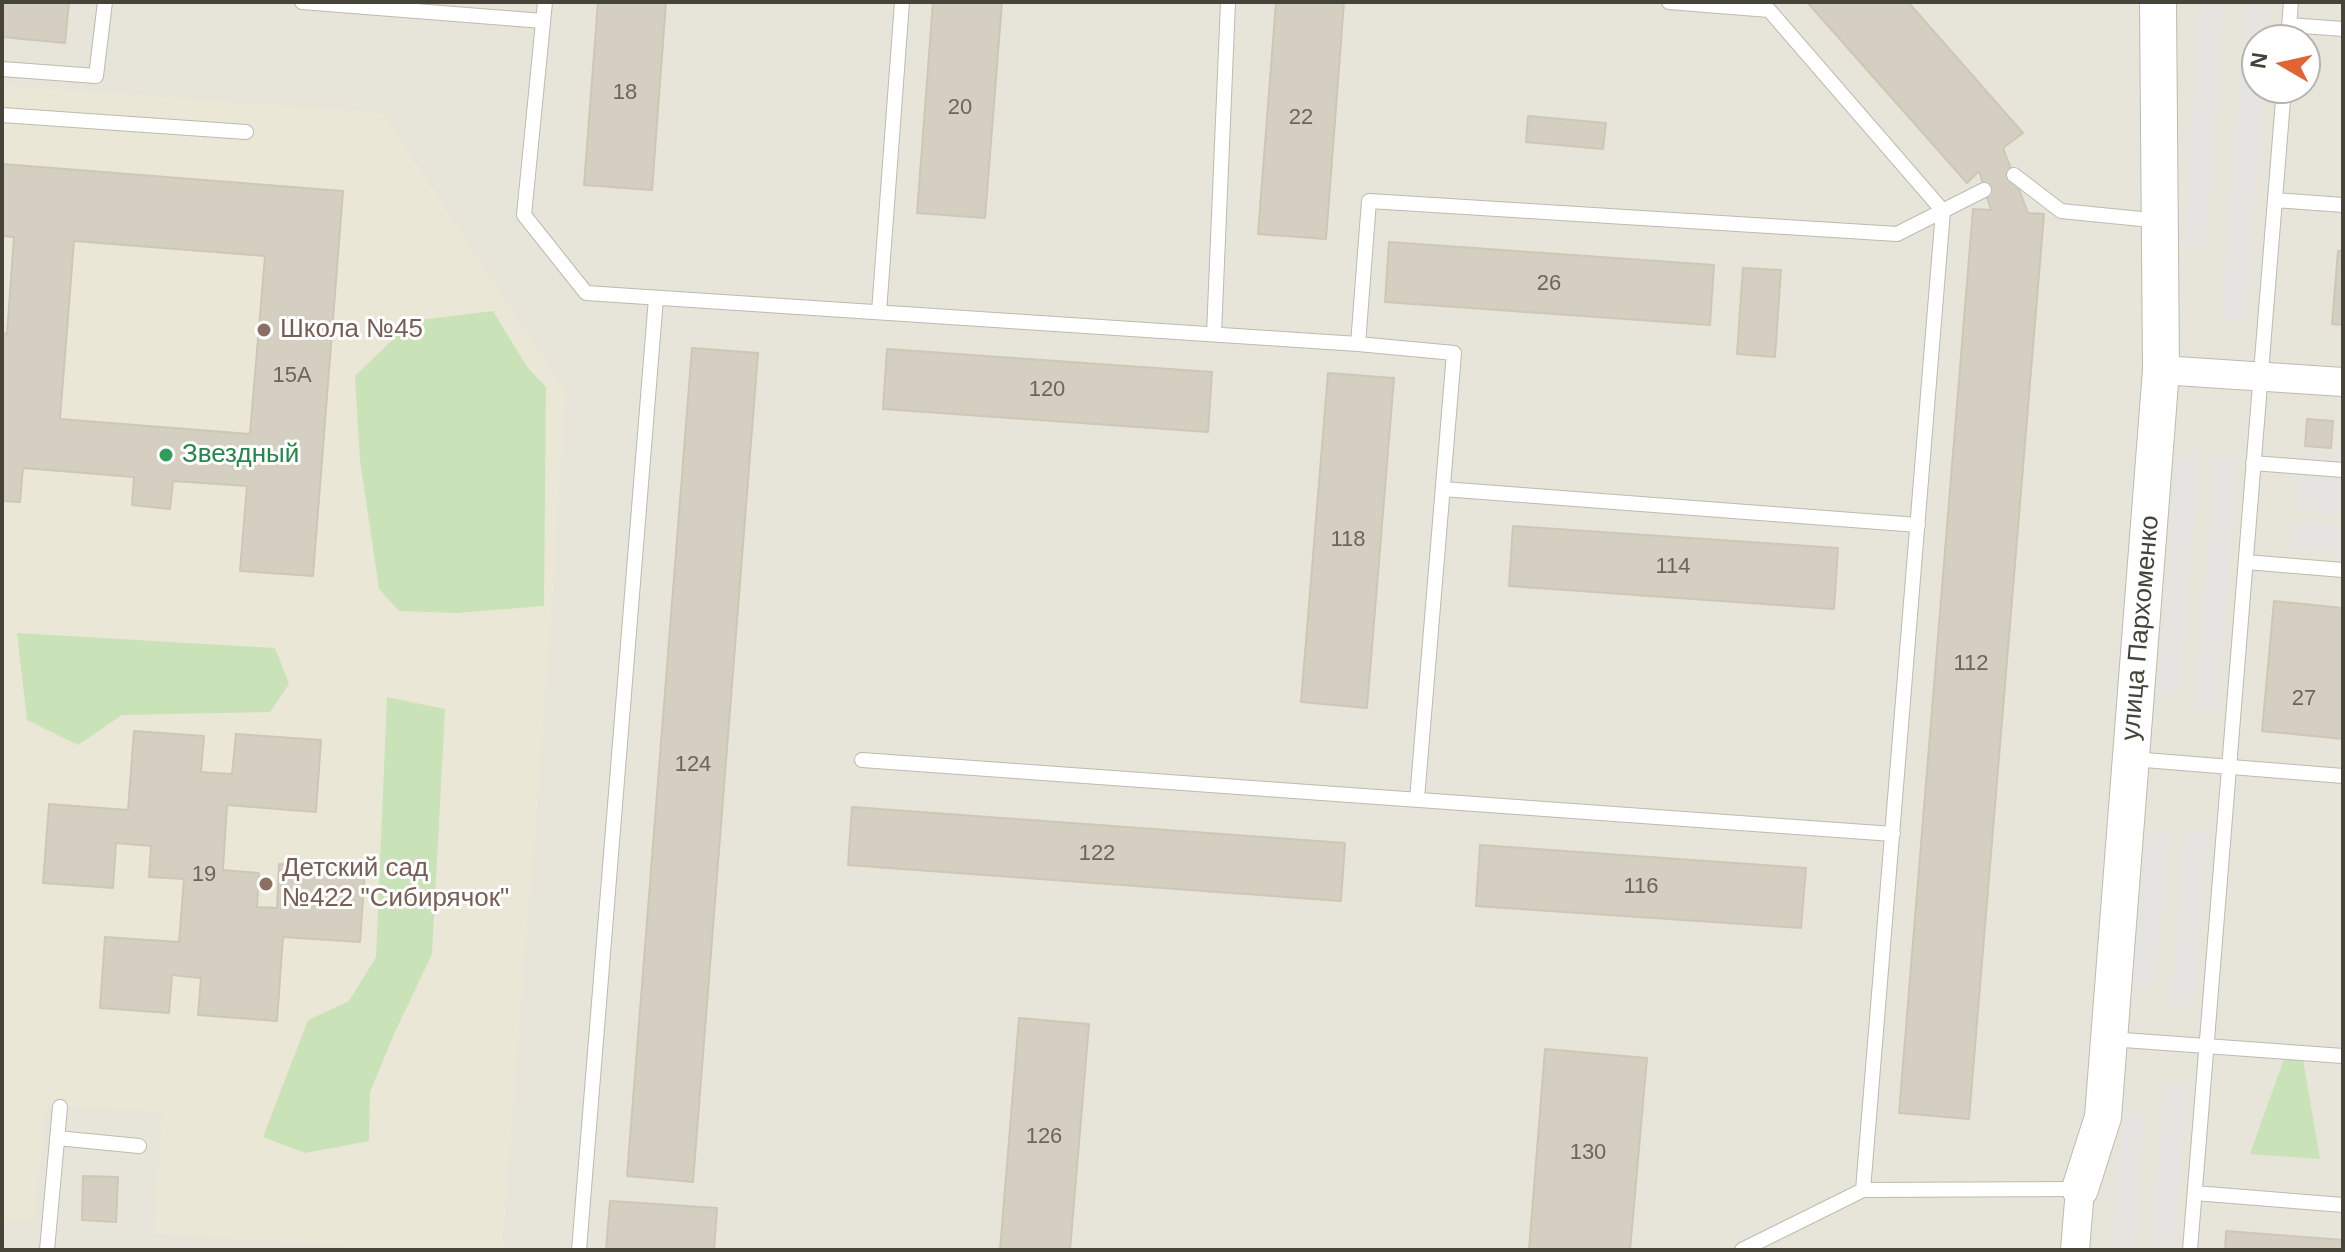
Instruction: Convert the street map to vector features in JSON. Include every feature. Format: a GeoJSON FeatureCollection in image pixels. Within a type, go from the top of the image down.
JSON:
{"type":"FeatureCollection","features":[{"type":"Feature","properties":{"kind":"street","name":"улица Пархоменко"},"geometry":{"type":"LineString","coordinates":[[2075,1250],[2080,1189],[2103,1117],[2161,370],[2158,2]]}},
{"type":"Feature","properties":{"kind":"street"},"geometry":{"type":"LineString","coordinates":[[2161,370],[2343,382]]}},
{"type":"Feature","properties":{"kind":"lane"},"geometry":{"type":"LineString","coordinates":[[2,69],[96,76],[105,2]]}},
{"type":"Feature","properties":{"kind":"lane"},"geometry":{"type":"LineString","coordinates":[[302,2],[543,21]]}},
{"type":"Feature","properties":{"kind":"lane"},"geometry":{"type":"LineString","coordinates":[[545,2],[524,215],[586,293],[1214,334],[1454,353],[1417,799]]}},
{"type":"Feature","properties":{"kind":"lane"},"geometry":{"type":"LineString","coordinates":[[879,312],[902,2]]}},
{"type":"Feature","properties":{"kind":"lane"},"geometry":{"type":"LineString","coordinates":[[1214,334],[1228,2]]}},
{"type":"Feature","properties":{"kind":"lane"},"geometry":{"type":"LineString","coordinates":[[1669,2],[1771,6],[1943,211],[1863,1190]]}},
{"type":"Feature","properties":{"kind":"lane"},"geometry":{"type":"LineString","coordinates":[[2289,24],[2291,2]]}},
{"type":"Feature","properties":{"kind":"lane"},"geometry":{"type":"LineString","coordinates":[[2321,30],[2343,29]]}},
{"type":"Feature","properties":{"kind":"lane"},"geometry":{"type":"LineString","coordinates":[[2190,1250],[2283,104]]}},
{"type":"Feature","properties":{"kind":"lane"},"geometry":{"type":"LineString","coordinates":[[2,115],[246,132]]}},
{"type":"Feature","properties":{"kind":"lane"},"geometry":{"type":"LineString","coordinates":[[2014,175],[2061,211],[2161,221]]}},
{"type":"Feature","properties":{"kind":"lane"},"geometry":{"type":"LineString","coordinates":[[1358,344],[1369,201],[1897,234],[1984,190]]}},
{"type":"Feature","properties":{"kind":"lane"},"geometry":{"type":"LineString","coordinates":[[2275,200],[2343,205]]}},
{"type":"Feature","properties":{"kind":"lane"},"geometry":{"type":"LineString","coordinates":[[579,1250],[656,298]]}},
{"type":"Feature","properties":{"kind":"lane"},"geometry":{"type":"LineString","coordinates":[[2253,463],[2343,470]]}},
{"type":"Feature","properties":{"kind":"lane"},"geometry":{"type":"LineString","coordinates":[[1443,489],[1918,525]]}},
{"type":"Feature","properties":{"kind":"lane"},"geometry":{"type":"LineString","coordinates":[[2246,562],[2343,570]]}},
{"type":"Feature","properties":{"kind":"lane"},"geometry":{"type":"LineString","coordinates":[[2130,759],[2343,776]]}},
{"type":"Feature","properties":{"kind":"lane"},"geometry":{"type":"LineString","coordinates":[[862,760],[1893,834]]}},
{"type":"Feature","properties":{"kind":"lane"},"geometry":{"type":"LineString","coordinates":[[2110,1039],[2343,1056]]}},
{"type":"Feature","properties":{"kind":"lane"},"geometry":{"type":"LineString","coordinates":[[47,1250],[60,1107]]}},
{"type":"Feature","properties":{"kind":"lane"},"geometry":{"type":"LineString","coordinates":[[57,1138],[139,1146]]}},
{"type":"Feature","properties":{"kind":"lane"},"geometry":{"type":"LineString","coordinates":[[1742,1250],[1863,1190],[2080,1189]]}},
{"type":"Feature","properties":{"kind":"lane"},"geometry":{"type":"LineString","coordinates":[[2195,1193],[2343,1205]]}},
{"type":"Feature","properties":{"kind":"shaded area"},"geometry":{"type":"Polygon","coordinates":[[[2,2],[2343,2],[2343,1250],[2,1250],[2,2]]]}},
{"type":"Feature","properties":{"kind":"shaded area"},"geometry":{"type":"Polygon","coordinates":[[[2201,2],[2224,2],[2206,246],[2183,244],[2201,2]]]}},
{"type":"Feature","properties":{"kind":"shaded area"},"geometry":{"type":"Polygon","coordinates":[[[2247,2],[2271,2],[2269,24],[2245,24],[2247,2]]]}},
{"type":"Feature","properties":{"kind":"shaded area"},"geometry":{"type":"Polygon","coordinates":[[[2241,75],[2241,104],[2263,104],[2245,321],[2221,319],[2241,75]]]}},
{"type":"Feature","properties":{"kind":"shaded area"},"geometry":{"type":"Polygon","coordinates":[[[2,85],[383,113],[566,392],[502,1250],[391,1250],[154,1233],[162,1111],[46,1106],[34,1221],[2,1220],[2,85]]]}},
{"type":"Feature","properties":{"kind":"shaded area"},"geometry":{"type":"Polygon","coordinates":[[[2343,440],[2343,514],[2295,510],[2300,451],[2341,454],[2343,440]]]}},
{"type":"Feature","properties":{"kind":"shaded area"},"geometry":{"type":"Polygon","coordinates":[[[2177,454],[2199,456],[2179,697],[2157,695],[2177,454]]]}},
{"type":"Feature","properties":{"kind":"shaded area"},"geometry":{"type":"Polygon","coordinates":[[[2216,458],[2238,460],[2218,710],[2195,708],[2216,458]]]}},
{"type":"Feature","properties":{"kind":"shaded area"},"geometry":{"type":"Polygon","coordinates":[[[2295,523],[2343,526],[2343,554],[2292,550],[2295,523]]]}},
{"type":"Feature","properties":{"kind":"shaded area"},"geometry":{"type":"Polygon","coordinates":[[[2146,830],[2169,832],[2156,987],[2134,986],[2146,830]]]}},
{"type":"Feature","properties":{"kind":"shaded area"},"geometry":{"type":"Polygon","coordinates":[[[2186,831],[2208,833],[2194,1007],[2171,1005],[2186,831]]]}},
{"type":"Feature","properties":{"kind":"shaded area"},"geometry":{"type":"Polygon","coordinates":[[[2165,1082],[2188,1084],[2174,1250],[2151,1250],[2165,1082]]]}},
{"type":"Feature","properties":{"kind":"shaded area"},"geometry":{"type":"Polygon","coordinates":[[[2123,1115],[2145,1117],[2135,1250],[2112,1250],[2123,1115]]]}},
{"type":"Feature","properties":{"kind":"green space"},"geometry":{"type":"Polygon","coordinates":[[[493,311],[527,367],[546,387],[544,606],[457,613],[399,611],[379,589],[360,460],[355,376],[412,321],[493,311]]]}},
{"type":"Feature","properties":{"kind":"green space"},"geometry":{"type":"Polygon","coordinates":[[[17,633],[275,648],[289,684],[270,712],[122,715],[78,745],[27,720],[17,633]]]}},
{"type":"Feature","properties":{"kind":"green space"},"geometry":{"type":"Polygon","coordinates":[[[387,697],[445,709],[432,954],[370,1092],[369,1141],[305,1153],[263,1137],[308,1020],[349,1001],[376,957],[387,697]]]}},
{"type":"Feature","properties":{"kind":"green space"},"geometry":{"type":"Polygon","coordinates":[[[2284,1059],[2303,1060],[2320,1159],[2250,1154],[2284,1059]]]}},
{"type":"Feature","properties":{"kind":"building"},"geometry":{"type":"Polygon","coordinates":[[[2,2],[69,2],[65,43],[2,37],[2,2]]]}},
{"type":"Feature","properties":{"kind":"building"},"geometry":{"type":"Polygon","coordinates":[[[598,2],[666,2],[652,190],[584,185],[598,2]]]}},
{"type":"Feature","properties":{"kind":"building"},"geometry":{"type":"Polygon","coordinates":[[[933,2],[1002,2],[985,218],[917,213],[933,2]]]}},
{"type":"Feature","properties":{"kind":"building"},"geometry":{"type":"Polygon","coordinates":[[[1276,2],[1344,2],[1326,239],[1258,234],[1276,2]]]}},
{"type":"Feature","properties":{"kind":"building"},"geometry":{"type":"Polygon","coordinates":[[[1807,2],[1908,2],[2023,133],[2003,148],[2028,213],[2044,214],[1969,1119],[1899,1113],[1973,209],[1991,210],[1979,171],[1967,183],[1807,2]]]}},
{"type":"Feature","properties":{"kind":"building"},"geometry":{"type":"Polygon","coordinates":[[[1528,116],[1606,123],[1603,149],[1526,142],[1528,116]]]}},
{"type":"Feature","properties":{"kind":"building"},"geometry":{"type":"Polygon","coordinates":[[[2,164],[343,191],[313,576],[240,571],[247,486],[173,481],[170,509],[132,505],[134,477],[23,468],[20,502],[2,501],[2,333],[7,334],[14,237],[2,236],[2,164]],[[74,241],[60,419],[250,434],[265,256],[74,241]]]}},
{"type":"Feature","properties":{"kind":"building"},"geometry":{"type":"Polygon","coordinates":[[[1389,242],[1714,265],[1710,325],[1385,302],[1389,242]]]}},
{"type":"Feature","properties":{"kind":"building"},"geometry":{"type":"Polygon","coordinates":[[[2338,251],[2343,251],[2343,325],[2332,324],[2338,251]]]}},
{"type":"Feature","properties":{"kind":"building"},"geometry":{"type":"Polygon","coordinates":[[[1743,268],[1781,270],[1775,357],[1737,354],[1743,268]]]}},
{"type":"Feature","properties":{"kind":"building"},"geometry":{"type":"Polygon","coordinates":[[[692,348],[758,353],[693,1182],[627,1176],[692,348]]]}},
{"type":"Feature","properties":{"kind":"building"},"geometry":{"type":"Polygon","coordinates":[[[887,349],[1212,372],[1208,432],[883,409],[887,349]]]}},
{"type":"Feature","properties":{"kind":"building"},"geometry":{"type":"Polygon","coordinates":[[[1328,373],[1394,378],[1367,708],[1301,702],[1328,373]]]}},
{"type":"Feature","properties":{"kind":"building"},"geometry":{"type":"Polygon","coordinates":[[[2307,419],[2333,421],[2331,448],[2305,446],[2307,419]]]}},
{"type":"Feature","properties":{"kind":"building"},"geometry":{"type":"Polygon","coordinates":[[[1513,526],[1838,548],[1834,609],[1509,586],[1513,526]]]}},
{"type":"Feature","properties":{"kind":"building"},"geometry":{"type":"Polygon","coordinates":[[[2274,601],[2343,608],[2343,739],[2262,731],[2274,601]]]}},
{"type":"Feature","properties":{"kind":"building"},"geometry":{"type":"Polygon","coordinates":[[[134,731],[204,736],[201,772],[232,774],[236,734],[321,740],[316,812],[227,805],[223,870],[259,873],[257,907],[277,908],[279,864],[365,870],[360,942],[283,937],[277,1021],[198,1015],[201,978],[172,975],[169,1013],[100,1008],[105,937],[179,942],[184,879],[149,877],[151,846],[116,843],[113,888],[43,883],[49,804],[128,810],[134,731]]]}},
{"type":"Feature","properties":{"kind":"building"},"geometry":{"type":"Polygon","coordinates":[[[852,807],[1345,843],[1341,901],[848,865],[852,807]]]}},
{"type":"Feature","properties":{"kind":"building"},"geometry":{"type":"Polygon","coordinates":[[[1480,845],[1806,868],[1801,928],[1476,906],[1480,845]]]}},
{"type":"Feature","properties":{"kind":"building"},"geometry":{"type":"Polygon","coordinates":[[[1019,1018],[1089,1024],[1070,1250],[1000,1250],[1019,1018]]]}},
{"type":"Feature","properties":{"kind":"building"},"geometry":{"type":"Polygon","coordinates":[[[1545,1049],[1647,1058],[1630,1250],[1529,1250],[1545,1049]]]}},
{"type":"Feature","properties":{"kind":"building"},"geometry":{"type":"Polygon","coordinates":[[[83,1176],[118,1177],[116,1222],[82,1220],[83,1176]]]}},
{"type":"Feature","properties":{"kind":"building"},"geometry":{"type":"Polygon","coordinates":[[[610,1201],[717,1208],[714,1250],[606,1250],[610,1201]]]}},
{"type":"Feature","properties":{"kind":"building"},"geometry":{"type":"Polygon","coordinates":[[[2226,1231],[2343,1240],[2343,1250],[2225,1250],[2226,1231]]]}},
{"type":"Feature","properties":{"kind":"place","name":"Школа №45"},"geometry":{"type":"Point","coordinates":[264,330]}},
{"type":"Feature","properties":{"kind":"place","name":"Звездный"},"geometry":{"type":"Point","coordinates":[166,455]}},
{"type":"Feature","properties":{"kind":"place","name":"Детский сад №422 \"Сибирячок\""},"geometry":{"type":"Point","coordinates":[266,884]}}]}
